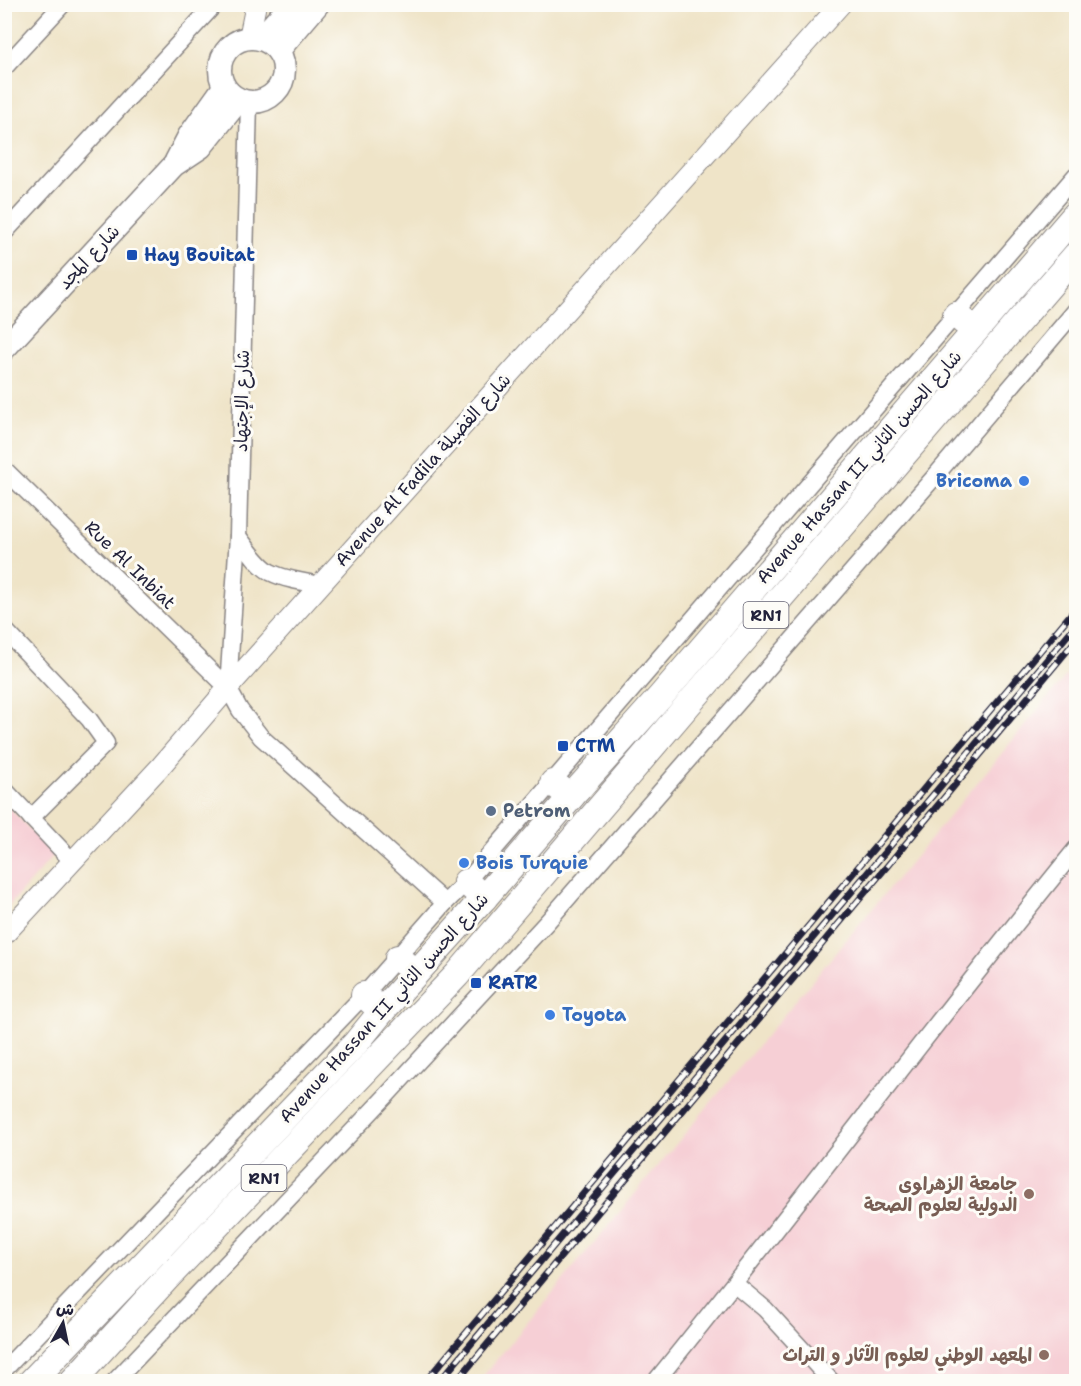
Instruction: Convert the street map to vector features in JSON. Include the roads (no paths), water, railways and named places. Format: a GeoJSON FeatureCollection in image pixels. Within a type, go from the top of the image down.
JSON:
{"type":"FeatureCollection","features":[{"type":"Feature","properties":{"kind":"main road"},"geometry":{"type":"LineString","coordinates":[[262,43],[291,4]]}},
{"type":"Feature","properties":{"kind":"main road"},"geometry":{"type":"LineString","coordinates":[[238,96],[220,77],[223,56],[229,47],[238,41],[262,43],[318,4]]}},
{"type":"Feature","properties":{"kind":"main road","name":"شارع المجد"},"geometry":{"type":"LineString","coordinates":[[8,338],[174,165],[201,147],[238,96],[261,101],[272,95],[280,86],[284,74],[283,62],[262,43]]}},
{"type":"Feature","properties":{"kind":"main road","name":"Avenue Hassan II شارع الحسن الثاني"},"geometry":{"type":"LineString","coordinates":[[31,1382],[356,1043],[373,1003],[562,790],[661,696],[1077,214]]}},
{"type":"Feature","properties":{"kind":"main road","name":"Avenue Hassan II شارع الحسن الثاني"},"geometry":{"type":"LineString","coordinates":[[72,1382],[166,1279],[457,975],[1077,255]]}},
{"type":"Feature","properties":{"kind":"main road"},"geometry":{"type":"LineString","coordinates":[[956,315],[975,331]]}},
{"type":"Feature","properties":{"kind":"street"},"geometry":{"type":"LineString","coordinates":[[4,68],[63,4]]}},
{"type":"Feature","properties":{"kind":"street"},"geometry":{"type":"LineString","coordinates":[[4,233],[215,4]]}},
{"type":"Feature","properties":{"kind":"street"},"geometry":{"type":"LineString","coordinates":[[256,4],[262,43]]}},
{"type":"Feature","properties":{"kind":"street","name":"Avenue Al Fadila شارع الفضيلة"},"geometry":{"type":"LineString","coordinates":[[4,935],[231,693],[321,585],[841,4]]}},
{"type":"Feature","properties":{"kind":"street","name":"شارع الإجتهاد"},"geometry":{"type":"LineString","coordinates":[[231,693],[238,536],[238,96]]}},
{"type":"Feature","properties":{"kind":"street"},"geometry":{"type":"LineString","coordinates":[[562,790],[956,315],[1077,175]]}},
{"type":"Feature","properties":{"kind":"street"},"geometry":{"type":"LineString","coordinates":[[114,1382],[348,1138],[547,922],[1077,310]]}},
{"type":"Feature","properties":{"kind":"street","name":"Rue Al Inbiat"},"geometry":{"type":"LineString","coordinates":[[7,477],[231,693],[240,710],[261,737],[445,903]]}},
{"type":"Feature","properties":{"kind":"street"},"geometry":{"type":"LineString","coordinates":[[238,536],[255,558],[269,571],[290,579],[321,585]]}},
{"type":"Feature","properties":{"kind":"street"},"geometry":{"type":"LineString","coordinates":[[4,629],[89,718],[106,742],[31,818]]}},
{"type":"Feature","properties":{"kind":"street"},"geometry":{"type":"LineString","coordinates":[[4,789],[72,861]]}},
{"type":"Feature","properties":{"kind":"street"},"geometry":{"type":"LineString","coordinates":[[655,1382],[735,1284],[863,1117],[1077,849]]}},
{"type":"Feature","properties":{"kind":"street"},"geometry":{"type":"LineString","coordinates":[[407,966],[445,903],[475,890]]}},
{"type":"Feature","properties":{"kind":"street"},"geometry":{"type":"LineString","coordinates":[[4,1370],[373,1003]]}},
{"type":"Feature","properties":{"kind":"street"},"geometry":{"type":"LineString","coordinates":[[735,1284],[765,1309],[832,1382]]}},
{"type":"Feature","properties":{"kind":"railway"},"geometry":{"type":"LineString","coordinates":[[425,1382],[1076,608]]}},
{"type":"Feature","properties":{"kind":"railway"},"geometry":{"type":"LineString","coordinates":[[439,1382],[1076,625]]}},
{"type":"Feature","properties":{"kind":"railway"},"geometry":{"type":"LineString","coordinates":[[456,1382],[1076,640]]}},
{"type":"Feature","properties":{"kind":"place","name":"Hay Bouitat"},"geometry":{"type":"Point","coordinates":[132,255]}},
{"type":"Feature","properties":{"kind":"place","name":"Bricoma"},"geometry":{"type":"Point","coordinates":[1024,481]}},
{"type":"Feature","properties":{"kind":"place","name":"CTM"},"geometry":{"type":"Point","coordinates":[563,746]}},
{"type":"Feature","properties":{"kind":"place","name":"Petrom"},"geometry":{"type":"Point","coordinates":[491,811]}},
{"type":"Feature","properties":{"kind":"place","name":"Bois Turquie"},"geometry":{"type":"Point","coordinates":[464,863]}},
{"type":"Feature","properties":{"kind":"place","name":"RATR"},"geometry":{"type":"Point","coordinates":[476,983]}},
{"type":"Feature","properties":{"kind":"place","name":"Toyota"},"geometry":{"type":"Point","coordinates":[550,1015]}},
{"type":"Feature","properties":{"kind":"place","name":"جامعة الزهراوي الدولية لعلوم الصحة"},"geometry":{"type":"Point","coordinates":[1029,1194]}},
{"type":"Feature","properties":{"kind":"place","name":"المعهد الوطني لعلوم الآثار و التراث"},"geometry":{"type":"Point","coordinates":[1044,1355]}}]}
